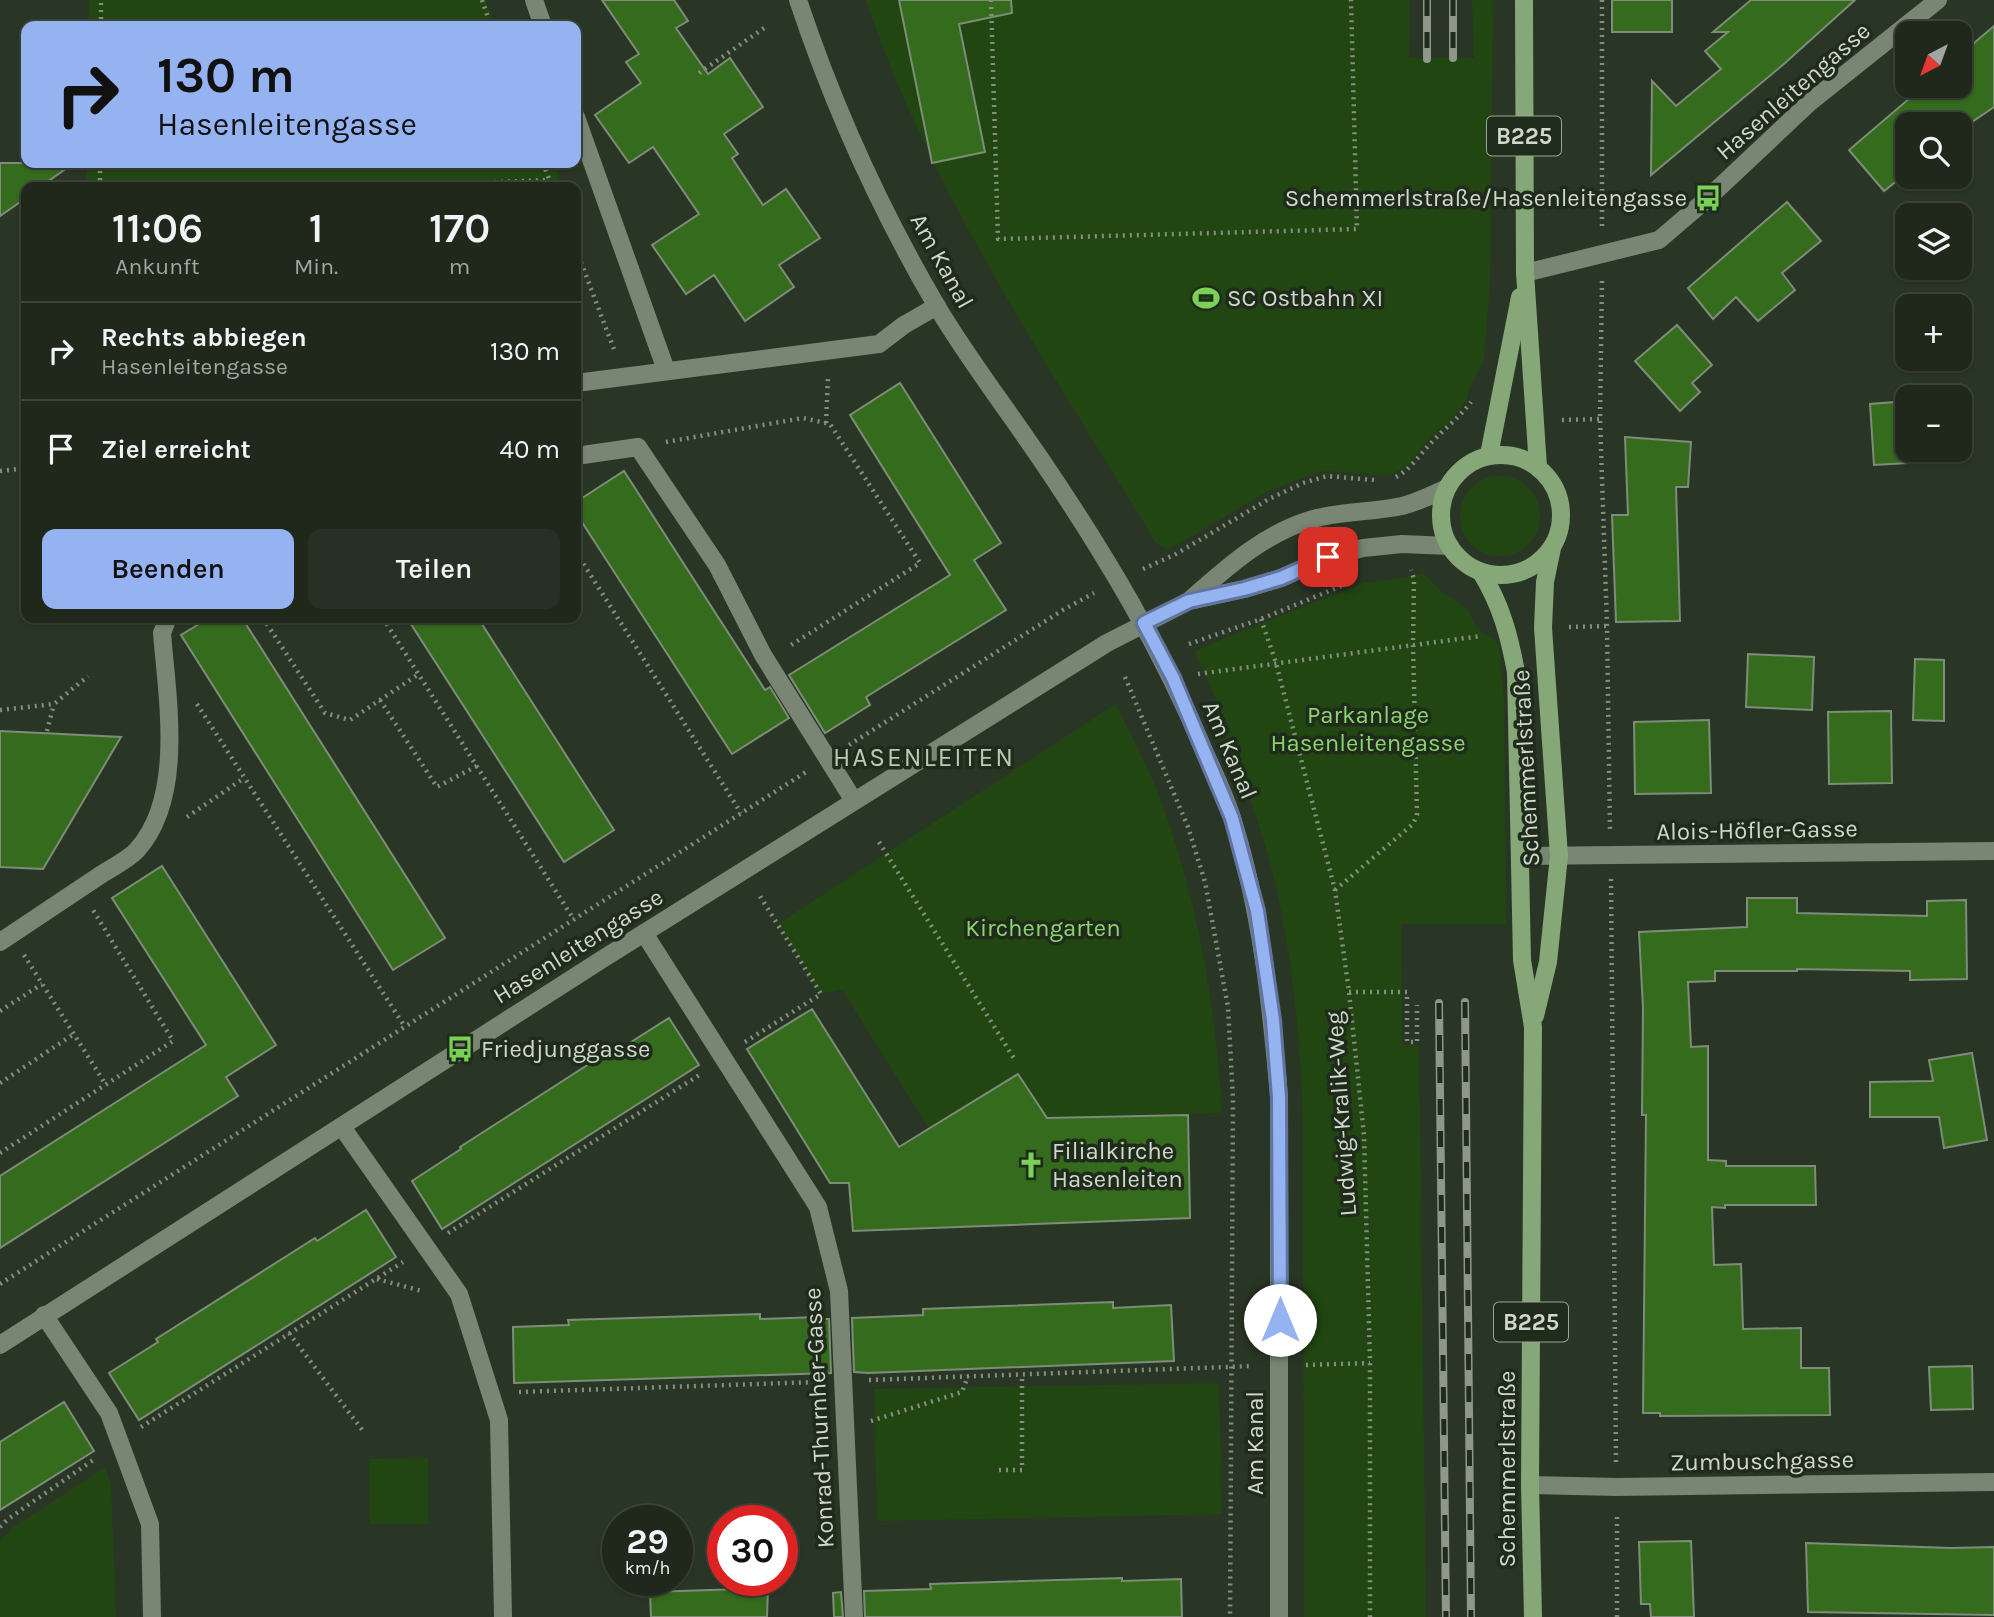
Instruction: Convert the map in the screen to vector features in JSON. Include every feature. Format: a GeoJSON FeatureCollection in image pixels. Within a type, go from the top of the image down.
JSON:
{"type":"FeatureCollection","features":[{"type":"Feature","properties":{"kind":"main road","name":"B225"},"geometry":{"type":"LineString","coordinates":[[1524,0],[1525,273],[1538,467],[1553,482],[1562,507],[1560,528],[1552,548]]}},
{"type":"Feature","properties":{"kind":"main road","name":"B225"},"geometry":{"type":"LineString","coordinates":[[1489,455],[1525,273]]}},
{"type":"Feature","properties":{"kind":"main road"},"geometry":{"type":"LineString","coordinates":[[1450,546],[1443,530],[1441,508],[1447,488],[1458,472],[1474,460],[1489,455],[1514,456],[1538,467]]}},
{"type":"Feature","properties":{"kind":"main road","name":"B225"},"geometry":{"type":"LineString","coordinates":[[1450,546],[1462,561],[1481,572]]}},
{"type":"Feature","properties":{"kind":"main road"},"geometry":{"type":"LineString","coordinates":[[1481,572],[1499,575],[1519,573],[1537,564],[1552,548]]}},
{"type":"Feature","properties":{"kind":"main road","name":"Schemmerlstraße"},"geometry":{"type":"LineString","coordinates":[[1533,1027],[1548,962],[1559,856],[1543,628],[1545,582],[1552,548]]}},
{"type":"Feature","properties":{"kind":"main road","name":"Schemmerlstraße"},"geometry":{"type":"LineString","coordinates":[[1481,572],[1494,593],[1509,631],[1516,672],[1522,960],[1533,1027],[1530,1485],[1533,1617]]}},
{"type":"Feature","properties":{"kind":"street"},"geometry":{"type":"LineString","coordinates":[[534,0],[541,21]]}},
{"type":"Feature","properties":{"kind":"street","name":"Am Kanal"},"geometry":{"type":"LineString","coordinates":[[798,0],[813,46],[892,223],[937,306],[1119,580],[1144,623],[1173,678],[1232,818],[1257,911],[1273,1020],[1279,1097],[1279,1617]]}},
{"type":"Feature","properties":{"kind":"street","name":"Hasenleitengasse"},"geometry":{"type":"LineString","coordinates":[[1525,273],[1659,240],[1709,198],[1809,103],[1938,0]]}},
{"type":"Feature","properties":{"kind":"street"},"geometry":{"type":"LineString","coordinates":[[581,131],[666,370]]}},
{"type":"Feature","properties":{"kind":"street"},"geometry":{"type":"LineString","coordinates":[[581,382],[879,344],[904,325],[937,306]]}},
{"type":"Feature","properties":{"kind":"street"},"geometry":{"type":"LineString","coordinates":[[581,455],[638,447],[717,565],[767,660],[854,801]]}},
{"type":"Feature","properties":{"kind":"street","name":"Hasenleitengasse"},"geometry":{"type":"LineString","coordinates":[[1189,601],[1227,567],[1264,542],[1293,527],[1314,519],[1351,511],[1401,506],[1425,499],[1447,488]]}},
{"type":"Feature","properties":{"kind":"street","name":"Hasenleitengasse"},"geometry":{"type":"LineString","coordinates":[[0,1345],[643,933],[1107,643],[1189,601],[1281,578],[1328,557],[1363,548],[1402,544],[1450,546]]}},
{"type":"Feature","properties":{"kind":"street"},"geometry":{"type":"LineString","coordinates":[[5,938],[137,851],[153,824],[164,798],[168,773],[169,733],[162,633],[165,623]]}},
{"type":"Feature","properties":{"kind":"street","name":"Alois-Höfler-Gasse"},"geometry":{"type":"LineString","coordinates":[[1521,856],[1994,851]]}},
{"type":"Feature","properties":{"kind":"street","name":"Konrad-Thurnher-Gasse"},"geometry":{"type":"LineString","coordinates":[[643,933],[818,1207],[839,1291],[854,1617]]}},
{"type":"Feature","properties":{"kind":"street"},"geometry":{"type":"LineString","coordinates":[[342,1127],[459,1294],[499,1420],[503,1617]]}},
{"type":"Feature","properties":{"kind":"street"},"geometry":{"type":"LineString","coordinates":[[44,1315],[109,1413],[150,1524],[152,1617]]}},
{"type":"Feature","properties":{"kind":"street","name":"Zumbuschgasse"},"geometry":{"type":"LineString","coordinates":[[1530,1485],[1617,1487],[1994,1482]]}},
{"type":"Feature","properties":{"kind":"path"},"geometry":{"type":"LineString","coordinates":[[101,0],[101,21]]}},
{"type":"Feature","properties":{"kind":"path"},"geometry":{"type":"LineString","coordinates":[[482,0],[489,21]]}},
{"type":"Feature","properties":{"kind":"path"},"geometry":{"type":"LineString","coordinates":[[991,0],[998,239],[1357,229],[1352,0]]}},
{"type":"Feature","properties":{"kind":"path"},"geometry":{"type":"LineString","coordinates":[[1602,0],[1600,419],[1611,856],[1617,1617]]}},
{"type":"Feature","properties":{"kind":"path"},"geometry":{"type":"LineString","coordinates":[[699,73],[767,26]]}},
{"type":"Feature","properties":{"kind":"path"},"geometry":{"type":"LineString","coordinates":[[498,182],[550,180],[545,168]]}},
{"type":"Feature","properties":{"kind":"path"},"geometry":{"type":"LineString","coordinates":[[581,262],[624,376]]}},
{"type":"Feature","properties":{"kind":"path"},"geometry":{"type":"LineString","coordinates":[[826,423],[829,351]]}},
{"type":"Feature","properties":{"kind":"path"},"geometry":{"type":"LineString","coordinates":[[1398,476],[1455,423],[1467,408]]}},
{"type":"Feature","properties":{"kind":"path"},"geometry":{"type":"LineString","coordinates":[[638,447],[803,418],[830,424],[920,563],[767,660]]}},
{"type":"Feature","properties":{"kind":"path"},"geometry":{"type":"LineString","coordinates":[[0,471],[21,469]]}},
{"type":"Feature","properties":{"kind":"path"},"geometry":{"type":"LineString","coordinates":[[581,560],[741,813]]}},
{"type":"Feature","properties":{"kind":"path"},"geometry":{"type":"LineString","coordinates":[[1335,890],[1413,824],[1418,815],[1413,645],[1414,579],[1410,567]]}},
{"type":"Feature","properties":{"kind":"path"},"geometry":{"type":"LineString","coordinates":[[0,1284],[1063,610],[1119,580]]}},
{"type":"Feature","properties":{"kind":"path"},"geometry":{"type":"LineString","coordinates":[[1189,644],[1261,619],[1352,582]]}},
{"type":"Feature","properties":{"kind":"path","name":"Ludwig-Kralik-Weg"},"geometry":{"type":"LineString","coordinates":[[1261,619],[1276,663],[1335,890],[1349,992],[1364,1135],[1370,1363],[1370,1617]]}},
{"type":"Feature","properties":{"kind":"path"},"geometry":{"type":"LineString","coordinates":[[266,623],[325,713],[350,720],[419,674]]}},
{"type":"Feature","properties":{"kind":"path"},"geometry":{"type":"LineString","coordinates":[[386,623],[574,920]]}},
{"type":"Feature","properties":{"kind":"path"},"geometry":{"type":"LineString","coordinates":[[1173,678],[1413,645]]}},
{"type":"Feature","properties":{"kind":"path"},"geometry":{"type":"LineString","coordinates":[[164,663],[177,673],[405,1027]]}},
{"type":"Feature","properties":{"kind":"path"},"geometry":{"type":"LineString","coordinates":[[0,710],[54,704],[88,676]]}},
{"type":"Feature","properties":{"kind":"path"},"geometry":{"type":"LineString","coordinates":[[1125,677],[1188,827],[1205,882],[1228,1007],[1233,1099],[1230,1617]]}},
{"type":"Feature","properties":{"kind":"path"},"geometry":{"type":"LineString","coordinates":[[380,700],[437,787],[477,766]]}},
{"type":"Feature","properties":{"kind":"path"},"geometry":{"type":"LineString","coordinates":[[47,731],[54,704]]}},
{"type":"Feature","properties":{"kind":"path"},"geometry":{"type":"LineString","coordinates":[[180,822],[244,778]]}},
{"type":"Feature","properties":{"kind":"path"},"geometry":{"type":"LineString","coordinates":[[879,842],[1015,1060]]}},
{"type":"Feature","properties":{"kind":"path"},"geometry":{"type":"LineString","coordinates":[[457,1228],[821,994],[744,870]]}},
{"type":"Feature","properties":{"kind":"path"},"geometry":{"type":"LineString","coordinates":[[0,1143],[2,1151],[173,1041],[80,889]]}},
{"type":"Feature","properties":{"kind":"path"},"geometry":{"type":"LineString","coordinates":[[5,938],[42,984],[106,1084]]}},
{"type":"Feature","properties":{"kind":"path"},"geometry":{"type":"LineString","coordinates":[[0,1011],[42,984]]}},
{"type":"Feature","properties":{"kind":"path"},"geometry":{"type":"LineString","coordinates":[[1349,992],[1407,992],[1407,1042],[1418,1042],[1417,1005]]}},
{"type":"Feature","properties":{"kind":"path"},"geometry":{"type":"LineString","coordinates":[[0,1083],[74,1034]]}},
{"type":"Feature","properties":{"kind":"path"},"geometry":{"type":"LineString","coordinates":[[137,1429],[404,1261]]}},
{"type":"Feature","properties":{"kind":"path"},"geometry":{"type":"LineString","coordinates":[[376,1278],[416,1290],[459,1294]]}},
{"type":"Feature","properties":{"kind":"path"},"geometry":{"type":"LineString","coordinates":[[289,1333],[363,1431]]}},
{"type":"Feature","properties":{"kind":"path"},"geometry":{"type":"LineString","coordinates":[[490,1393],[1370,1363]]}},
{"type":"Feature","properties":{"kind":"path"},"geometry":{"type":"LineString","coordinates":[[999,1471],[1022,1470],[1022,1374]]}},
{"type":"Feature","properties":{"kind":"path"},"geometry":{"type":"LineString","coordinates":[[863,1423],[962,1392],[968,1376]]}},
{"type":"Feature","properties":{"kind":"path"},"geometry":{"type":"LineString","coordinates":[[0,1527],[87,1465]]}},
{"type":"Feature","properties":{"kind":"green space"},"geometry":{"type":"Polygon","coordinates":[[[89,0],[485,0],[494,21],[88,21],[89,0]]]}},
{"type":"Feature","properties":{"kind":"green space","name":"SC Ostbahn XI"},"geometry":{"type":"Polygon","coordinates":[[[866,0],[1410,0],[1409,58],[1474,58],[1472,0],[1493,0],[1490,283],[1484,360],[1470,387],[1466,402],[1450,421],[1434,433],[1406,467],[1398,471],[1388,475],[1324,471],[1313,474],[1266,492],[1175,546],[1167,549],[1156,543],[1035,346],[959,212],[924,143],[866,0]]]}},
{"type":"Feature","properties":{"kind":"green space"},"geometry":{"type":"Polygon","coordinates":[[[87,168],[555,168],[561,182],[86,182],[87,168]]]}},
{"type":"Feature","properties":{"kind":"green space"},"geometry":{"type":"Polygon","coordinates":[[[1500,476],[1515,479],[1528,488],[1537,501],[1540,516],[1537,531],[1528,544],[1515,553],[1500,556],[1485,553],[1472,544],[1463,531],[1460,516],[1463,501],[1472,488],[1485,479],[1500,476]]]}},
{"type":"Feature","properties":{"kind":"green space","name":"Parkanlage Hasenleitengasse"},"geometry":{"type":"Polygon","coordinates":[[[1423,573],[1441,591],[1469,611],[1477,628],[1497,642],[1500,654],[1504,700],[1506,924],[1401,924],[1402,1044],[1419,1046],[1426,1617],[1304,1617],[1303,1120],[1294,992],[1267,850],[1226,735],[1231,732],[1195,652],[1363,583],[1423,573]]]}},
{"type":"Feature","properties":{"kind":"green space","name":"Kirchengarten"},"geometry":{"type":"Polygon","coordinates":[[[1116,704],[1156,789],[1185,877],[1210,994],[1222,1113],[1047,1117],[1019,1075],[929,1129],[842,989],[821,994],[778,924],[1116,704]]]}},
{"type":"Feature","properties":{"kind":"green space"},"geometry":{"type":"Polygon","coordinates":[[[1219,1383],[1222,1514],[877,1521],[874,1389],[1219,1383]]]}},
{"type":"Feature","properties":{"kind":"green space"},"geometry":{"type":"Polygon","coordinates":[[[428,1458],[428,1524],[370,1524],[369,1459],[428,1458]]]}},
{"type":"Feature","properties":{"kind":"green space"},"geometry":{"type":"Polygon","coordinates":[[[105,1467],[111,1485],[116,1617],[0,1617],[0,1541],[14,1527],[105,1467]]]}},
{"type":"Feature","properties":{"kind":"building"},"geometry":{"type":"Polygon","coordinates":[[[602,0],[674,0],[688,21],[676,28],[708,74],[730,58],[763,107],[724,134],[738,154],[732,158],[763,205],[786,189],[820,238],[779,265],[794,287],[745,321],[714,275],[686,294],[652,245],[699,214],[653,147],[629,163],[595,115],[641,83],[626,62],[639,54],[602,0]]]}},
{"type":"Feature","properties":{"kind":"building"},"geometry":{"type":"Polygon","coordinates":[[[899,0],[1011,0],[1012,13],[959,24],[985,152],[932,163],[899,0]]]}},
{"type":"Feature","properties":{"kind":"building"},"geometry":{"type":"Polygon","coordinates":[[[1612,0],[1672,0],[1672,32],[1612,32],[1612,0]]]}},
{"type":"Feature","properties":{"kind":"building"},"geometry":{"type":"Polygon","coordinates":[[[1751,0],[1855,0],[1785,63],[1651,175],[1652,81],[1676,106],[1721,69],[1705,51],[1728,32],[1713,32],[1751,0]]]}},
{"type":"Feature","properties":{"kind":"building"},"geometry":{"type":"Polygon","coordinates":[[[1994,26],[1994,107],[1972,122],[1972,112],[1895,112],[1895,182],[1884,191],[1849,150],[1910,98],[1972,98],[1972,45],[1994,26]]]}},
{"type":"Feature","properties":{"kind":"building"},"geometry":{"type":"Polygon","coordinates":[[[0,163],[21,163],[21,168],[67,168],[47,182],[21,182],[21,201],[0,216],[0,163]]]}},
{"type":"Feature","properties":{"kind":"building"},"geometry":{"type":"Polygon","coordinates":[[[1787,202],[1821,241],[1782,273],[1795,290],[1758,321],[1736,297],[1713,319],[1688,288],[1787,202]]]}},
{"type":"Feature","properties":{"kind":"building"},"geometry":{"type":"Polygon","coordinates":[[[1677,325],[1712,365],[1692,383],[1700,392],[1680,411],[1635,361],[1677,325]]]}},
{"type":"Feature","properties":{"kind":"building"},"geometry":{"type":"Polygon","coordinates":[[[900,383],[1001,543],[974,560],[1006,610],[866,697],[870,705],[825,733],[789,675],[950,575],[850,415],[900,383]]]}},
{"type":"Feature","properties":{"kind":"building"},"geometry":{"type":"Polygon","coordinates":[[[1895,402],[1895,462],[1908,463],[1874,465],[1870,404],[1895,402]]]}},
{"type":"Feature","properties":{"kind":"building"},"geometry":{"type":"Polygon","coordinates":[[[1625,437],[1691,442],[1688,487],[1676,487],[1680,621],[1616,622],[1612,515],[1628,515],[1625,437]]]}},
{"type":"Feature","properties":{"kind":"building"},"geometry":{"type":"Polygon","coordinates":[[[624,471],[765,690],[770,687],[789,718],[732,754],[581,521],[581,499],[624,471]]]}},
{"type":"Feature","properties":{"kind":"building"},"geometry":{"type":"Polygon","coordinates":[[[201,623],[245,623],[445,938],[393,970],[181,635],[201,623]]]}},
{"type":"Feature","properties":{"kind":"building"},"geometry":{"type":"Polygon","coordinates":[[[410,623],[481,623],[614,830],[564,862],[410,623]]]}},
{"type":"Feature","properties":{"kind":"building"},"geometry":{"type":"Polygon","coordinates":[[[1748,654],[1814,657],[1812,710],[1746,707],[1748,654]]]}},
{"type":"Feature","properties":{"kind":"building"},"geometry":{"type":"Polygon","coordinates":[[[1915,659],[1944,660],[1944,721],[1913,720],[1915,659]]]}},
{"type":"Feature","properties":{"kind":"building"},"geometry":{"type":"Polygon","coordinates":[[[1891,711],[1892,783],[1829,784],[1828,712],[1891,711]]]}},
{"type":"Feature","properties":{"kind":"building"},"geometry":{"type":"Polygon","coordinates":[[[1709,720],[1711,793],[1635,794],[1634,722],[1709,720]]]}},
{"type":"Feature","properties":{"kind":"building"},"geometry":{"type":"Polygon","coordinates":[[[0,731],[121,737],[43,869],[0,867],[0,731]]]}},
{"type":"Feature","properties":{"kind":"building"},"geometry":{"type":"Polygon","coordinates":[[[162,866],[276,1045],[226,1077],[238,1096],[0,1248],[0,1176],[206,1045],[112,898],[162,866]]]}},
{"type":"Feature","properties":{"kind":"building"},"geometry":{"type":"Polygon","coordinates":[[[1747,898],[1797,898],[1797,913],[1927,916],[1927,901],[1966,900],[1967,979],[1910,980],[1910,971],[1797,969],[1715,971],[1715,981],[1688,982],[1691,1047],[1708,1046],[1708,1160],[1726,1161],[1726,1166],[1815,1166],[1816,1205],[1712,1207],[1714,1265],[1741,1264],[1743,1329],[1801,1328],[1801,1368],[1829,1368],[1830,1415],[1660,1416],[1660,1413],[1643,1413],[1646,1115],[1642,1115],[1643,1008],[1639,932],[1747,927],[1747,898]]]}},
{"type":"Feature","properties":{"kind":"building","name":"Filialkirche Hasenleiten"},"geometry":{"type":"Polygon","coordinates":[[[812,1009],[899,1147],[1018,1074],[1047,1118],[1188,1115],[1190,1218],[853,1231],[849,1183],[830,1183],[747,1049],[812,1009]]]}},
{"type":"Feature","properties":{"kind":"building"},"geometry":{"type":"Polygon","coordinates":[[[669,1018],[699,1065],[442,1229],[412,1181],[617,1046],[620,1049],[669,1018]]]}},
{"type":"Feature","properties":{"kind":"building"},"geometry":{"type":"Polygon","coordinates":[[[1972,1053],[1987,1140],[1944,1148],[1939,1117],[1870,1117],[1870,1082],[1933,1081],[1929,1060],[1972,1053]]]}},
{"type":"Feature","properties":{"kind":"building"},"geometry":{"type":"Polygon","coordinates":[[[366,1210],[396,1257],[139,1420],[109,1373],[158,1342],[156,1339],[315,1238],[317,1241],[366,1210]]]}},
{"type":"Feature","properties":{"kind":"building"},"geometry":{"type":"Polygon","coordinates":[[[1113,1302],[1113,1308],[1171,1305],[1174,1361],[854,1372],[852,1318],[923,1315],[923,1309],[1113,1302]]]}},
{"type":"Feature","properties":{"kind":"building"},"geometry":{"type":"Polygon","coordinates":[[[760,1314],[760,1319],[829,1319],[831,1373],[514,1383],[513,1327],[569,1325],[568,1320],[760,1314]]]}},
{"type":"Feature","properties":{"kind":"building"},"geometry":{"type":"Polygon","coordinates":[[[1972,1366],[1973,1409],[1931,1410],[1929,1367],[1972,1366]]]}},
{"type":"Feature","properties":{"kind":"building"},"geometry":{"type":"Polygon","coordinates":[[[64,1402],[94,1451],[0,1510],[0,1442],[64,1402]]]}},
{"type":"Feature","properties":{"kind":"building"},"geometry":{"type":"Polygon","coordinates":[[[1691,1541],[1694,1617],[1651,1617],[1650,1604],[1641,1604],[1639,1542],[1691,1541]]]}},
{"type":"Feature","properties":{"kind":"building"},"geometry":{"type":"Polygon","coordinates":[[[1806,1543],[1994,1547],[1994,1615],[1808,1612],[1806,1543]]]}},
{"type":"Feature","properties":{"kind":"building"},"geometry":{"type":"Polygon","coordinates":[[[1122,1578],[1122,1581],[1181,1579],[1182,1617],[865,1617],[864,1591],[931,1589],[930,1584],[1122,1578]]]}},
{"type":"Feature","properties":{"kind":"building"},"geometry":{"type":"Polygon","coordinates":[[[707,1590],[707,1596],[768,1596],[767,1617],[651,1617],[650,1596],[693,1596],[693,1591],[707,1590]]]}},
{"type":"Feature","properties":{"kind":"building"},"geometry":{"type":"Polygon","coordinates":[[[841,1592],[843,1617],[834,1617],[833,1593],[841,1592]]]}},
{"type":"Feature","properties":{"kind":"railway"},"geometry":{"type":"LineString","coordinates":[[1427,0],[1427,59]]}},
{"type":"Feature","properties":{"kind":"railway"},"geometry":{"type":"LineString","coordinates":[[1453,0],[1453,58]]}},
{"type":"Feature","properties":{"kind":"railway"},"geometry":{"type":"LineString","coordinates":[[1465,1002],[1471,1617]]}},
{"type":"Feature","properties":{"kind":"railway"},"geometry":{"type":"LineString","coordinates":[[1439,1003],[1446,1617]]}},
{"type":"Feature","properties":{"kind":"place","name":"Schemmerlstraße/Hasenleitengasse"},"geometry":{"type":"Point","coordinates":[1708,198]}},
{"type":"Feature","properties":{"kind":"place","name":"SC Ostbahn XI"},"geometry":{"type":"Point","coordinates":[1206,298]}},
{"type":"Feature","properties":{"kind":"place","name":"Friedjunggasse"},"geometry":{"type":"Point","coordinates":[460,1049]}},
{"type":"Feature","properties":{"kind":"place","name":"Filialkirche Hasenleiten"},"geometry":{"type":"Point","coordinates":[1031,1165]}},
{"type":"Feature","properties":{"kind":"district","name":"HASENLEITEN"},"geometry":{"type":"Point","coordinates":[924,757]}},
{"type":"Feature","properties":{"kind":"route"},"geometry":{"type":"LineString","coordinates":[[1280,1320],[1279,1097],[1273,1020],[1257,911],[1232,818],[1173,678],[1144,623],[1189,601],[1281,578],[1328,557]]}}]}
